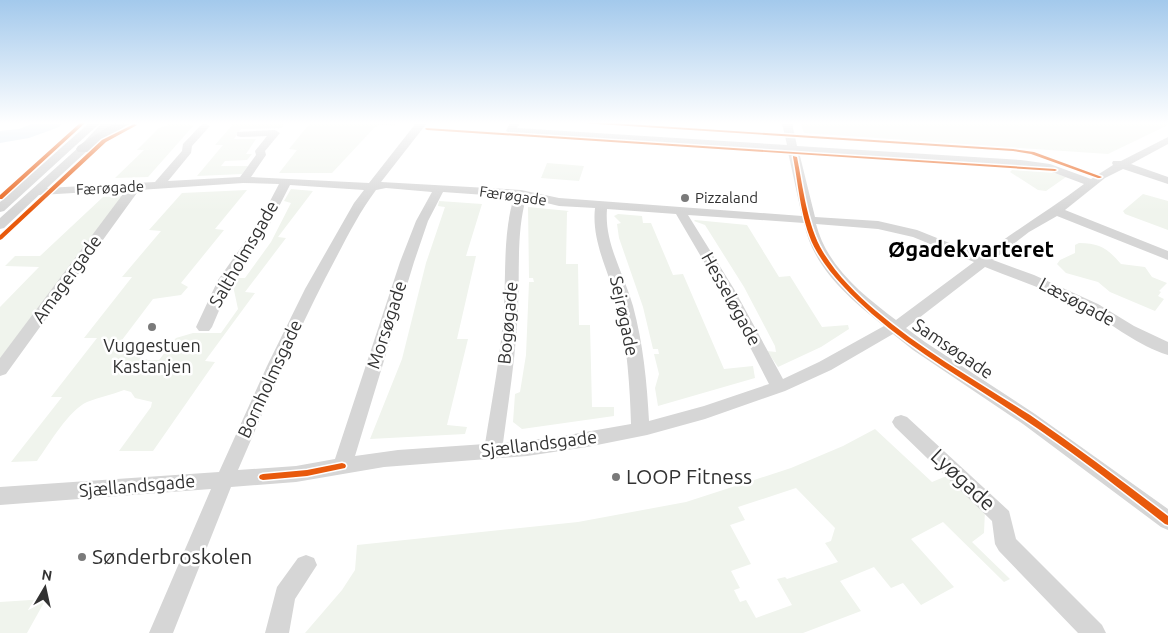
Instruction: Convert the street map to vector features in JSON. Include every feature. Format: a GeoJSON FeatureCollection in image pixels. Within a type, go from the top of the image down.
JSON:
{"type":"FeatureCollection","features":[{"type":"Feature","properties":{"kind":"street"},"geometry":{"type":"LineString","coordinates":[[0,208],[61,153]]}},
{"type":"Feature","properties":{"kind":"street"},"geometry":{"type":"LineString","coordinates":[[0,225],[80,153]]}},
{"type":"Feature","properties":{"kind":"street"},"geometry":{"type":"LineString","coordinates":[[159,184],[185,153]]}},
{"type":"Feature","properties":{"kind":"street"},"geometry":{"type":"LineString","coordinates":[[243,180],[261,156],[260,153]]}},
{"type":"Feature","properties":{"kind":"street","name":"Bornholmsgade"},"geometry":{"type":"LineString","coordinates":[[161,633],[178,586],[275,366],[312,289],[348,222],[397,153]]}},
{"type":"Feature","properties":{"kind":"street","name":"Samsøgade"},"geometry":{"type":"LineString","coordinates":[[794,153],[816,244],[828,265],[858,298],[919,346],[1029,419],[1168,521]]}},
{"type":"Feature","properties":{"kind":"street"},"geometry":{"type":"LineString","coordinates":[[895,153],[1046,166],[1091,180]]}},
{"type":"Feature","properties":{"kind":"street","name":"Sjællandsgade"},"geometry":{"type":"LineString","coordinates":[[1025,229],[1045,208],[1135,153]]}},
{"type":"Feature","properties":{"kind":"street","name":"Sjællandsgade"},"geometry":{"type":"LineString","coordinates":[[1117,163],[1140,153]]}},
{"type":"Feature","properties":{"kind":"street"},"geometry":{"type":"LineString","coordinates":[[1117,163],[1168,181]]}},
{"type":"Feature","properties":{"kind":"street","name":"Færøgade"},"geometry":{"type":"LineString","coordinates":[[37,192],[134,188],[151,187],[159,184],[243,180],[372,187],[386,184],[521,194],[537,196],[555,202],[683,212],[857,222],[900,229],[936,240],[983,261]]}},
{"type":"Feature","properties":{"kind":"street","name":"Sjællandsgade"},"geometry":{"type":"LineString","coordinates":[[0,496],[307,473],[385,459],[548,446],[640,429],[732,404],[779,387],[823,367],[904,322],[1025,229],[1056,212],[1091,180]]}},
{"type":"Feature","properties":{"kind":"street","name":"Saltholmsgade"},"geometry":{"type":"LineString","coordinates":[[204,327],[226,280],[265,222],[286,181]]}},
{"type":"Feature","properties":{"kind":"street","name":"Amagergade"},"geometry":{"type":"LineString","coordinates":[[0,370],[134,188]]}},
{"type":"Feature","properties":{"kind":"street","name":"Morsøgade"},"geometry":{"type":"LineString","coordinates":[[342,466],[407,262],[429,206],[440,188]]}},
{"type":"Feature","properties":{"kind":"street","name":"Bogøgade"},"geometry":{"type":"LineString","coordinates":[[493,451],[511,309],[514,218],[521,194]]}},
{"type":"Feature","properties":{"kind":"street","name":"Sejrøgade"},"geometry":{"type":"LineString","coordinates":[[601,205],[603,239],[626,308],[634,350],[640,429]]}},
{"type":"Feature","properties":{"kind":"street","name":"Hesseløgade"},"geometry":{"type":"LineString","coordinates":[[683,212],[682,216],[727,289],[779,387]]}},
{"type":"Feature","properties":{"kind":"street"},"geometry":{"type":"LineString","coordinates":[[1056,212],[1168,256]]}},
{"type":"Feature","properties":{"kind":"street","name":"Læsøgade"},"geometry":{"type":"LineString","coordinates":[[983,261],[1029,278],[1093,307],[1129,330],[1168,349]]}},
{"type":"Feature","properties":{"kind":"street","name":"Lyøgade"},"geometry":{"type":"LineString","coordinates":[[900,422],[1002,517],[1006,544],[1094,633]]}},
{"type":"Feature","properties":{"kind":"street"},"geometry":{"type":"LineString","coordinates":[[277,633],[285,595],[306,565]]}},
{"type":"Feature","properties":{"kind":"shaded area"},"geometry":{"type":"Polygon","coordinates":[[[141,153],[170,153],[148,177],[115,178],[141,153]]]}},
{"type":"Feature","properties":{"kind":"shaded area"},"geometry":{"type":"Polygon","coordinates":[[[217,153],[252,154],[247,160],[225,161],[221,166],[248,166],[242,174],[197,176],[217,153]]]}},
{"type":"Feature","properties":{"kind":"shaded area"},"geometry":{"type":"Polygon","coordinates":[[[295,153],[351,153],[332,173],[279,173],[295,153]]]}},
{"type":"Feature","properties":{"kind":"shaded area"},"geometry":{"type":"Polygon","coordinates":[[[1087,153],[1111,153],[1108,154],[1087,153]]]}},
{"type":"Feature","properties":{"kind":"shaded area"},"geometry":{"type":"Polygon","coordinates":[[[547,163],[584,166],[579,181],[541,178],[547,163]]]}},
{"type":"Feature","properties":{"kind":"shaded area"},"geometry":{"type":"Polygon","coordinates":[[[1012,170],[1054,173],[1066,177],[1046,191],[1038,190],[1010,172],[1012,170]]]}},
{"type":"Feature","properties":{"kind":"shaded area"},"geometry":{"type":"Polygon","coordinates":[[[291,189],[313,191],[278,237],[286,238],[245,292],[255,293],[205,361],[215,362],[153,451],[119,451],[151,407],[152,402],[135,398],[131,392],[124,390],[92,400],[80,406],[60,428],[37,461],[11,462],[62,397],[51,397],[97,338],[84,338],[132,277],[122,277],[161,231],[149,230],[182,193],[247,190],[215,229],[224,230],[181,283],[188,287],[181,295],[153,299],[122,340],[128,353],[148,360],[159,360],[176,338],[193,333],[221,333],[238,309],[232,281],[234,278],[245,278],[271,242],[291,203],[284,201],[291,189]]]}},
{"type":"Feature","properties":{"kind":"shaded area"},"geometry":{"type":"Polygon","coordinates":[[[1143,194],[1168,201],[1168,230],[1125,214],[1123,211],[1143,194]]]}},
{"type":"Feature","properties":{"kind":"shaded area"},"geometry":{"type":"Polygon","coordinates":[[[123,196],[0,359],[0,307],[39,267],[5,266],[15,256],[40,256],[103,197],[123,196]]]}},
{"type":"Feature","properties":{"kind":"shaded area"},"geometry":{"type":"Polygon","coordinates":[[[439,201],[482,204],[466,256],[476,256],[457,339],[468,339],[447,425],[467,427],[465,434],[370,439],[402,359],[426,263],[445,207],[438,206],[439,201]]]}},
{"type":"Feature","properties":{"kind":"shaded area"},"geometry":{"type":"Polygon","coordinates":[[[528,207],[569,211],[567,212],[566,264],[578,264],[579,325],[590,325],[592,407],[614,407],[614,416],[522,429],[513,422],[515,394],[520,392],[526,355],[529,282],[534,282],[533,278],[529,278],[528,207]]]}},
{"type":"Feature","properties":{"kind":"shaded area"},"geometry":{"type":"Polygon","coordinates":[[[618,214],[642,216],[643,223],[651,223],[673,275],[683,274],[724,369],[753,366],[755,378],[658,406],[655,388],[659,374],[654,354],[659,354],[658,349],[653,349],[643,307],[619,238],[617,224],[621,223],[614,216],[618,214]]]}},
{"type":"Feature","properties":{"kind":"shaded area"},"geometry":{"type":"Polygon","coordinates":[[[695,220],[747,225],[779,277],[790,276],[822,327],[848,325],[849,329],[821,347],[778,367],[767,351],[776,352],[775,346],[744,287],[705,225],[695,220]]]}},
{"type":"Feature","properties":{"kind":"shaded area"},"geometry":{"type":"Polygon","coordinates":[[[1079,243],[1093,244],[1103,248],[1121,264],[1145,267],[1152,277],[1167,283],[1159,291],[1161,292],[1158,296],[1164,299],[1155,311],[1110,292],[1098,282],[1066,273],[1057,264],[1060,260],[1075,253],[1075,245],[1079,243]]]}},
{"type":"Feature","properties":{"kind":"shaded area"},"geometry":{"type":"Polygon","coordinates":[[[875,429],[932,482],[949,475],[985,510],[984,533],[972,542],[1010,579],[1004,582],[943,522],[911,539],[954,587],[921,605],[903,583],[891,588],[874,567],[840,581],[861,611],[803,633],[305,633],[342,590],[355,570],[357,545],[578,522],[686,502],[791,468],[843,446],[875,429]],[[796,488],[738,507],[745,520],[730,525],[751,564],[731,571],[740,588],[734,590],[740,602],[746,600],[756,618],[792,605],[777,579],[785,577],[787,579],[838,562],[825,543],[831,541],[835,528],[796,488]]]}},
{"type":"Feature","properties":{"kind":"shaded area"},"geometry":{"type":"Polygon","coordinates":[[[46,599],[27,633],[0,633],[0,602],[46,599]]]}},
{"type":"Feature","properties":{"kind":"cycle path"},"geometry":{"type":"LineString","coordinates":[[0,198],[50,153]]}},
{"type":"Feature","properties":{"kind":"cycle path"},"geometry":{"type":"LineString","coordinates":[[0,238],[92,153]]}},
{"type":"Feature","properties":{"kind":"cycle path"},"geometry":{"type":"LineString","coordinates":[[788,153],[1055,170]]}},
{"type":"Feature","properties":{"kind":"cycle path"},"geometry":{"type":"LineString","coordinates":[[1029,153],[1100,177]]}},
{"type":"Feature","properties":{"kind":"cycle path"},"geometry":{"type":"LineString","coordinates":[[795,157],[808,219],[815,242],[837,276],[860,300],[914,344],[1046,430],[1168,521]]}},
{"type":"Feature","properties":{"kind":"cycle path"},"geometry":{"type":"LineString","coordinates":[[263,477],[307,473],[342,466]]}},
{"type":"Feature","properties":{"kind":"place","name":"Pizzaland"},"geometry":{"type":"Point","coordinates":[685,198]}},
{"type":"Feature","properties":{"kind":"place","name":"Vuggestuen Kastanjen"},"geometry":{"type":"Point","coordinates":[152,327]}},
{"type":"Feature","properties":{"kind":"place","name":"LOOP Fitness"},"geometry":{"type":"Point","coordinates":[616,477]}},
{"type":"Feature","properties":{"kind":"place","name":"Sønderbroskolen"},"geometry":{"type":"Point","coordinates":[82,557]}},
{"type":"Feature","properties":{"kind":"district","name":"Øgadekvarteret"},"geometry":{"type":"Point","coordinates":[971,249]}}]}
